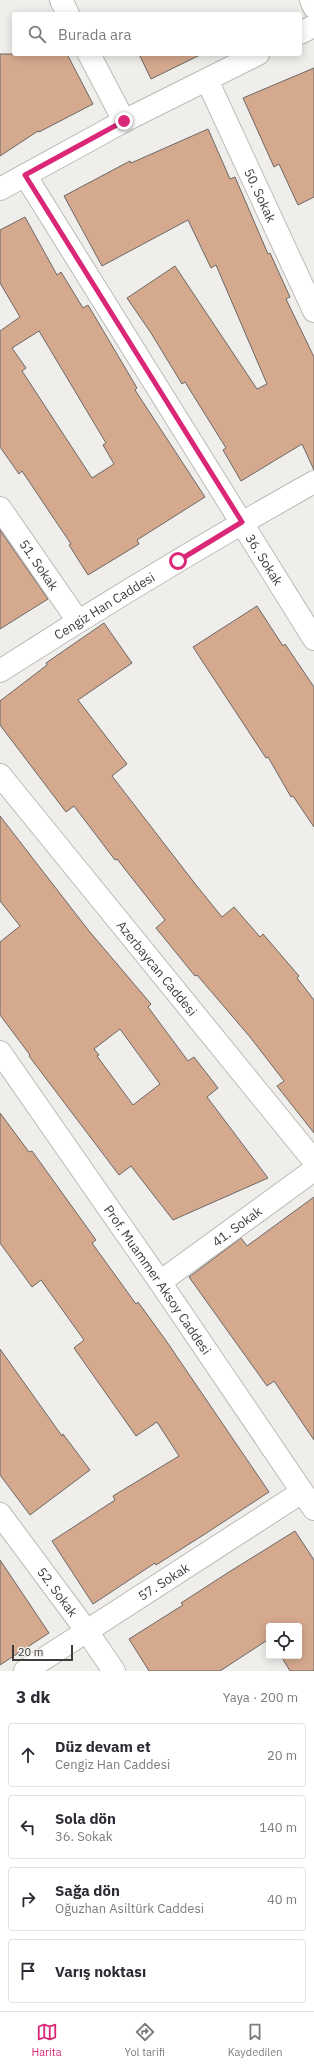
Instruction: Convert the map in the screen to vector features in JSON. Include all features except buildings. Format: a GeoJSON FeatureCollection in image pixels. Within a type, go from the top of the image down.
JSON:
{"type":"FeatureCollection","features":[{"type":"Feature","properties":{"kind":"street"},"geometry":{"type":"LineString","coordinates":[[61,0],[67,12]]}},
{"type":"Feature","properties":{"kind":"street"},"geometry":{"type":"LineString","coordinates":[[311,0],[314,7]]}},
{"type":"Feature","properties":{"kind":"street"},"geometry":{"type":"LineString","coordinates":[[302,32],[314,26]]}},
{"type":"Feature","properties":{"kind":"street"},"geometry":{"type":"LineString","coordinates":[[90,56],[124,121]]}},
{"type":"Feature","properties":{"kind":"street"},"geometry":{"type":"LineString","coordinates":[[0,189],[124,121],[254,56]]}},
{"type":"Feature","properties":{"kind":"street","name":"50. Sokak"},"geometry":{"type":"LineString","coordinates":[[207,80],[314,311]]}},
{"type":"Feature","properties":{"kind":"street","name":"36. Sokak"},"geometry":{"type":"LineString","coordinates":[[25,175],[314,639]]}},
{"type":"Feature","properties":{"kind":"street","name":"Cengiz Han Caddesi"},"geometry":{"type":"LineString","coordinates":[[0,671],[242,522],[314,482]]}},
{"type":"Feature","properties":{"kind":"street","name":"51. Sokak"},"geometry":{"type":"LineString","coordinates":[[0,508],[78,622]]}},
{"type":"Feature","properties":{"kind":"street","name":"Azerbaycan Caddesi"},"geometry":{"type":"LineString","coordinates":[[0,775],[314,1161]]}},
{"type":"Feature","properties":{"kind":"street","name":"Prof. Muammer Aksoy Caddesi"},"geometry":{"type":"LineString","coordinates":[[0,1052],[160,1282],[308,1500]]}},
{"type":"Feature","properties":{"kind":"street","name":"41. Sokak"},"geometry":{"type":"LineString","coordinates":[[160,1282],[314,1170]]}},
{"type":"Feature","properties":{"kind":"street","name":"57. Sokak"},"geometry":{"type":"LineString","coordinates":[[25,1671],[86,1630],[308,1500]]}},
{"type":"Feature","properties":{"kind":"street","name":"52. Sokak"},"geometry":{"type":"LineString","coordinates":[[0,1514],[86,1630],[114,1671]]}},
{"type":"Feature","properties":{"kind":"route"},"geometry":{"type":"LineString","coordinates":[[124,121],[25,175],[242,522],[178,561]]}}]}
